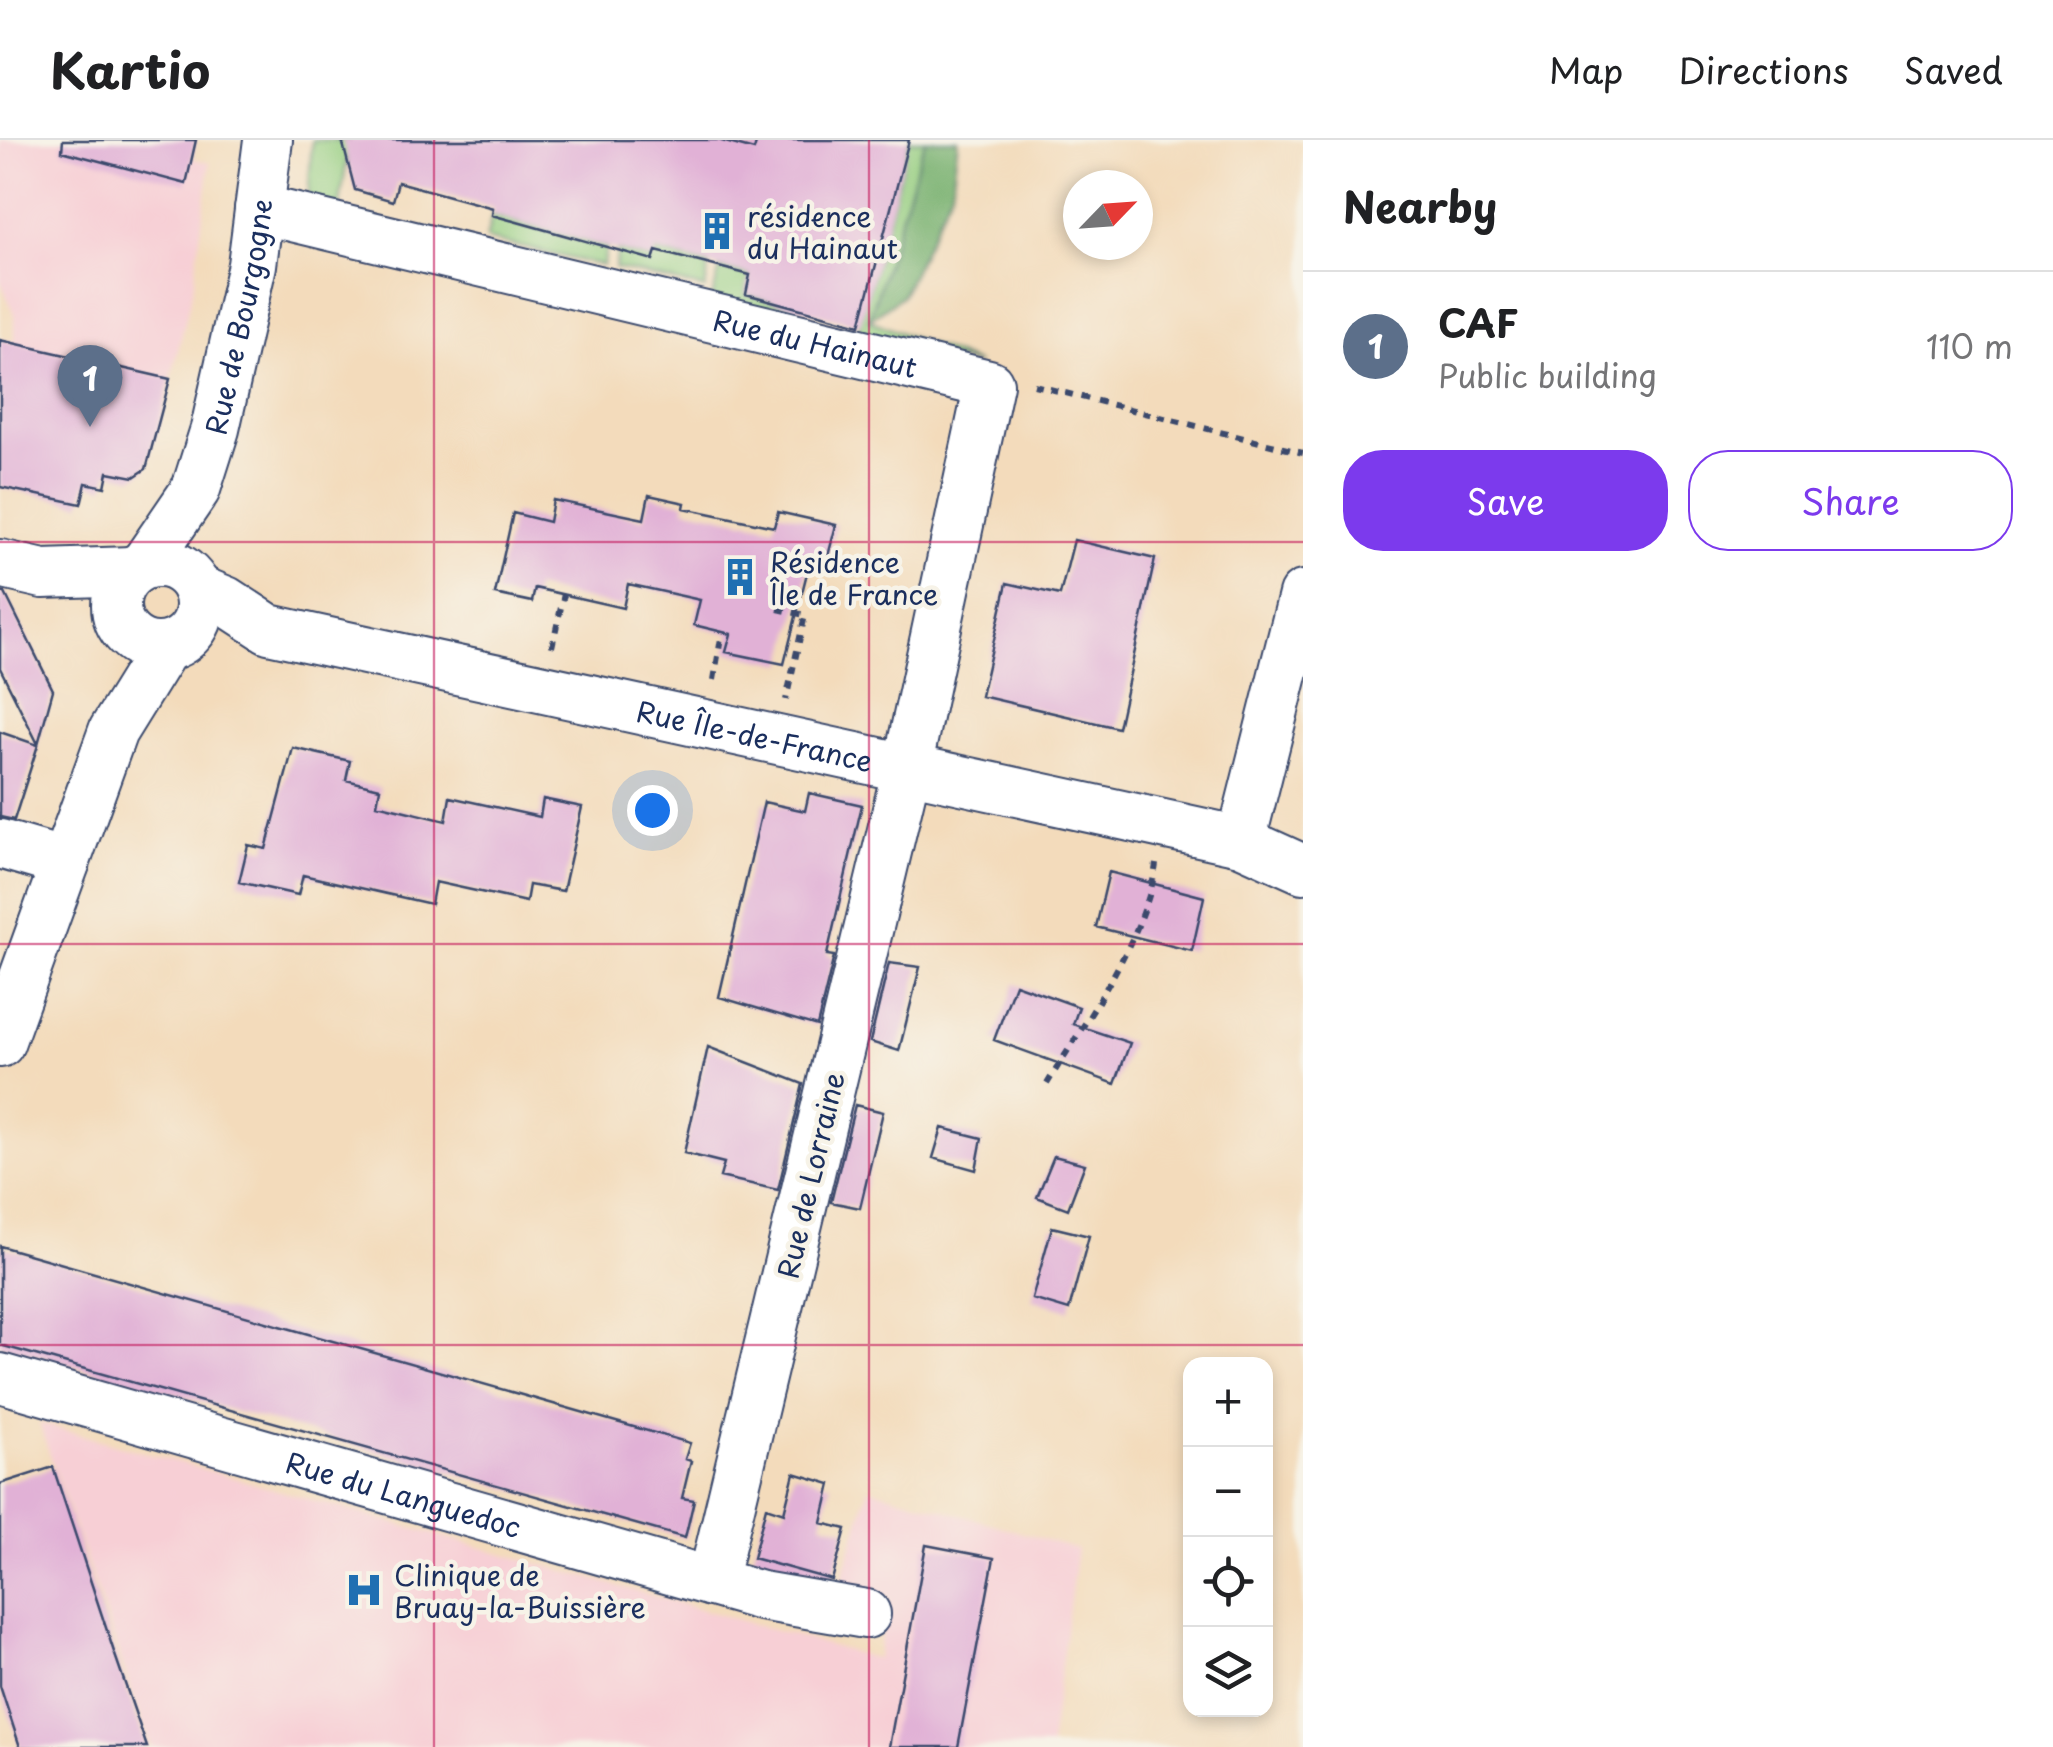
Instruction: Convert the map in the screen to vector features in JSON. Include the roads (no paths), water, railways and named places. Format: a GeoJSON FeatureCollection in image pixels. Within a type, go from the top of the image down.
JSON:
{"type":"FeatureCollection","features":[{"type":"Feature","properties":{"kind":"street","name":"Rue de Bourgogne"},"geometry":{"type":"LineString","coordinates":[[128,592],[196,489],[216,429],[240,322],[268,140]]}},
{"type":"Feature","properties":{"kind":"street","name":"Rue du Hainaut"},"geometry":{"type":"LineString","coordinates":[[259,209],[988,384],[907,768]]}},
{"type":"Feature","properties":{"kind":"street","name":"Rue de Bourgogne"},"geometry":{"type":"LineString","coordinates":[[195,585],[196,489]]}},
{"type":"Feature","properties":{"kind":"street"},"geometry":{"type":"LineString","coordinates":[[21,569],[128,592],[171,564],[195,585],[200,607],[190,634],[172,645],[150,648],[136,642],[128,592]]}},
{"type":"Feature","properties":{"kind":"street","name":"Rue Île-de-France"},"geometry":{"type":"LineString","coordinates":[[195,585],[269,628],[1241,841],[1303,868]]}},
{"type":"Feature","properties":{"kind":"street"},"geometry":{"type":"LineString","coordinates":[[114,731],[128,592]]}},
{"type":"Feature","properties":{"kind":"street"},"geometry":{"type":"LineString","coordinates":[[1241,841],[1303,595]]}},
{"type":"Feature","properties":{"kind":"street","name":"Rue Île-de-France"},"geometry":{"type":"LineString","coordinates":[[172,645],[269,628]]}},
{"type":"Feature","properties":{"kind":"street"},"geometry":{"type":"LineString","coordinates":[[0,1043],[114,731],[172,645]]}},
{"type":"Feature","properties":{"kind":"street","name":"Rue de Lorraine"},"geometry":{"type":"LineString","coordinates":[[712,1582],[907,768]]}},
{"type":"Feature","properties":{"kind":"street"},"geometry":{"type":"LineString","coordinates":[[0,844],[65,863]]}},
{"type":"Feature","properties":{"kind":"street","name":"Rue du Languedoc"},"geometry":{"type":"LineString","coordinates":[[0,1378],[761,1596],[866,1614]]}},
{"type":"Feature","properties":{"kind":"place","name":"résidence du Hainaut"},"geometry":{"type":"Point","coordinates":[717,231]}},
{"type":"Feature","properties":{"kind":"place","name":"CAF"},"geometry":{"type":"Point","coordinates":[90,427]}},
{"type":"Feature","properties":{"kind":"place","name":"Résidence Île de France"},"geometry":{"type":"Point","coordinates":[740,577]}},
{"type":"Feature","properties":{"kind":"place","name":"Clinique de Bruay-la-Buissière"},"geometry":{"type":"Point","coordinates":[364,1590]}}]}
